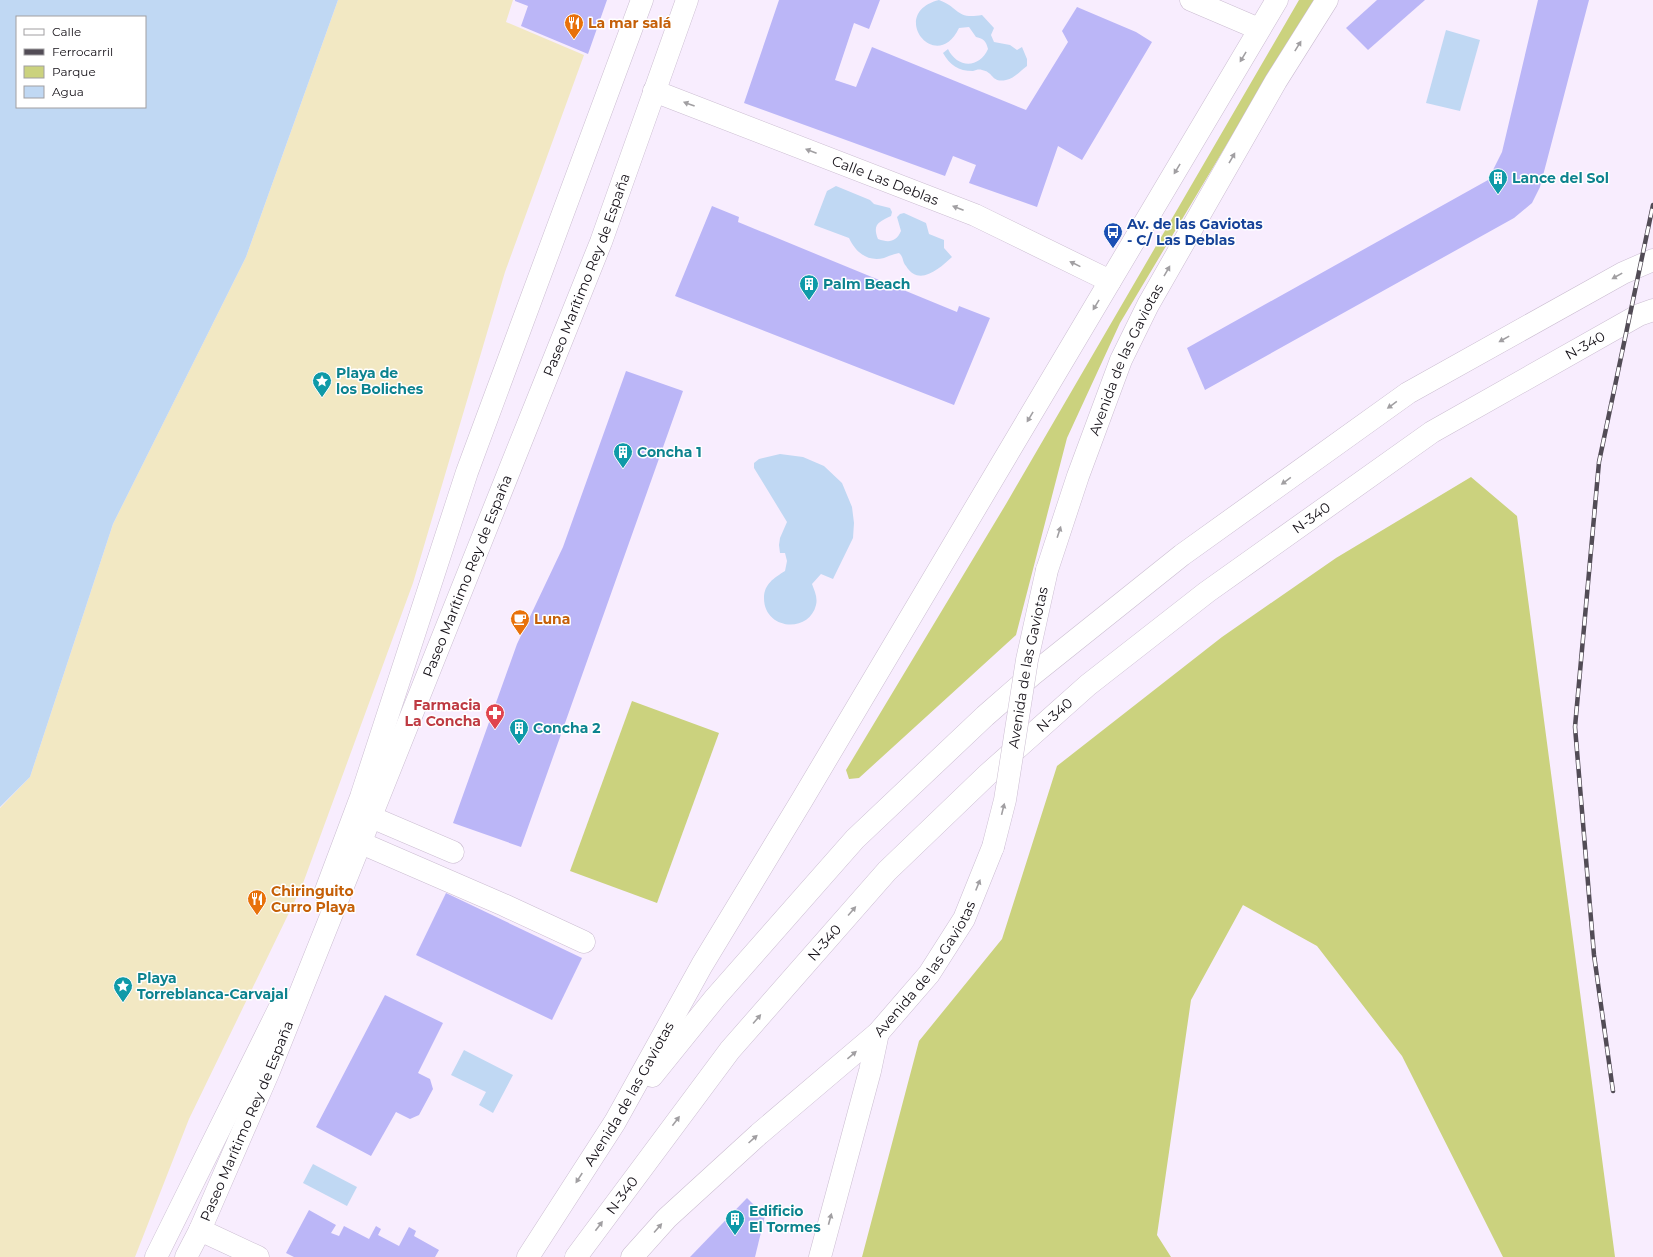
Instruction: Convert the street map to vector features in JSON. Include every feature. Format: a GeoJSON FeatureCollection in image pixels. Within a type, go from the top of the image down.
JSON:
{"type":"FeatureCollection","features":[{"type":"Feature","properties":{"kind":"main road"},"geometry":{"type":"LineString","coordinates":[[156,1257],[288,991],[361,797],[468,472],[642,0]]}},
{"type":"Feature","properties":{"kind":"main road","name":"Paseo Marítimo Rey de España"},"geometry":{"type":"LineString","coordinates":[[186,1257],[200,1230],[269,1071],[361,843],[370,817],[600,242],[687,0]]}},
{"type":"Feature","properties":{"kind":"main road"},"geometry":{"type":"LineString","coordinates":[[1191,0],[1259,29]]}},
{"type":"Feature","properties":{"kind":"main road","name":"Avenida de las Gaviotas"},"geometry":{"type":"LineString","coordinates":[[528,1257],[615,1122],[702,965],[1277,0]]}},
{"type":"Feature","properties":{"kind":"main road","name":"Avenida de las Gaviotas"},"geometry":{"type":"LineString","coordinates":[[632,1257],[667,1218],[701,1186],[759,1134],[878,1033],[929,974],[964,919],[993,847],[1005,800],[1027,660],[1047,570],[1078,476],[1121,360],[1144,312],[1276,81],[1327,0]]}},
{"type":"Feature","properties":{"kind":"main road","name":"Calle Las Deblas"},"geometry":{"type":"LineString","coordinates":[[654,91],[975,215],[1110,281]]}},
{"type":"Feature","properties":{"kind":"main road"},"geometry":{"type":"LineString","coordinates":[[615,1122],[715,998],[855,839],[985,716],[1032,675],[1182,555],[1408,393],[1623,273],[1653,260]]}},
{"type":"Feature","properties":{"kind":"main road","name":"N-340"},"geometry":{"type":"LineString","coordinates":[[576,1257],[730,1050],[887,871],[987,775],[1088,685],[1207,592],[1432,432],[1632,319],[1653,310]]}},
{"type":"Feature","properties":{"kind":"main road"},"geometry":{"type":"LineString","coordinates":[[370,817],[453,852]]}},
{"type":"Feature","properties":{"kind":"main road"},"geometry":{"type":"LineString","coordinates":[[361,843],[504,905],[584,942]]}},
{"type":"Feature","properties":{"kind":"main road"},"geometry":{"type":"LineString","coordinates":[[820,1257],[870,1071],[878,1033]]}},
{"type":"Feature","properties":{"kind":"main road"},"geometry":{"type":"LineString","coordinates":[[200,1230],[258,1257]]}},
{"type":"Feature","properties":{"kind":"green space"},"geometry":{"type":"Polygon","coordinates":[[[1299,0],[1314,0],[1120,323],[1067,438],[1016,635],[859,778],[849,779],[846,770],[1006,504],[1299,0]]]}},
{"type":"Feature","properties":{"kind":"green space"},"geometry":{"type":"Polygon","coordinates":[[[1471,477],[1517,516],[1615,1257],[1503,1257],[1402,1056],[1317,946],[1243,905],[1191,1000],[1157,1235],[1171,1257],[862,1257],[919,1041],[1002,939],[1057,766],[1222,637],[1336,558],[1471,477]]]}},
{"type":"Feature","properties":{"kind":"green space"},"geometry":{"type":"Polygon","coordinates":[[[632,701],[719,733],[657,903],[570,871],[632,701]]]}},
{"type":"Feature","properties":{"kind":"sand","name":"Playa de los Boliches"},"geometry":{"type":"Polygon","coordinates":[[[338,0],[513,0],[506,22],[584,55],[505,272],[413,583],[302,886],[189,1119],[135,1257],[0,1257],[0,808],[30,777],[113,524],[246,257],[338,0]]]}},
{"type":"Feature","properties":{"kind":"water"},"geometry":{"type":"Polygon","coordinates":[[[0,0],[338,0],[246,257],[113,524],[30,777],[0,807],[0,0]]]}},
{"type":"Feature","properties":{"kind":"water"},"geometry":{"type":"Polygon","coordinates":[[[939,0],[967,16],[982,15],[994,28],[991,35],[994,42],[1010,45],[1017,50],[1022,47],[1027,59],[1027,66],[1012,78],[1001,81],[995,79],[986,71],[963,70],[952,64],[943,53],[948,49],[957,60],[968,64],[979,60],[984,56],[988,49],[984,41],[976,37],[969,27],[959,28],[949,41],[939,46],[929,44],[921,37],[916,27],[917,17],[924,7],[939,0]]]}},
{"type":"Feature","properties":{"kind":"water"},"geometry":{"type":"Polygon","coordinates":[[[1446,30],[1480,40],[1460,111],[1426,103],[1446,30]]]}},
{"type":"Feature","properties":{"kind":"water"},"geometry":{"type":"Polygon","coordinates":[[[836,186],[870,200],[874,204],[890,208],[892,212],[891,216],[880,222],[876,227],[878,239],[892,241],[899,235],[901,231],[897,217],[904,213],[926,223],[929,234],[944,240],[944,248],[952,257],[935,271],[923,276],[911,272],[899,253],[878,259],[873,259],[863,255],[855,248],[849,238],[814,225],[827,191],[836,186]]]}},
{"type":"Feature","properties":{"kind":"water"},"geometry":{"type":"Polygon","coordinates":[[[780,454],[803,457],[824,466],[842,483],[852,507],[854,523],[853,538],[833,579],[821,574],[812,584],[816,596],[816,605],[812,614],[805,621],[796,624],[779,622],[771,617],[766,609],[764,598],[764,593],[770,582],[785,571],[787,561],[785,553],[780,553],[779,545],[780,538],[787,522],[754,468],[754,463],[759,459],[780,454]]]}},
{"type":"Feature","properties":{"kind":"water"},"geometry":{"type":"Polygon","coordinates":[[[464,1050],[513,1075],[493,1113],[479,1105],[486,1092],[451,1075],[464,1050]]]}},
{"type":"Feature","properties":{"kind":"water"},"geometry":{"type":"Polygon","coordinates":[[[313,1164],[357,1187],[347,1206],[303,1183],[313,1164]]]}},
{"type":"Feature","properties":{"kind":"building","name":"La mar salá"},"geometry":{"type":"Polygon","coordinates":[[[515,0],[607,0],[588,54],[521,26],[528,6],[515,0]]]}},
{"type":"Feature","properties":{"kind":"building"},"geometry":{"type":"Polygon","coordinates":[[[779,0],[880,0],[869,29],[854,23],[835,80],[856,87],[872,47],[1026,110],[1068,42],[1062,31],[1077,7],[1136,32],[1152,42],[1082,160],[1058,146],[1037,207],[969,183],[976,165],[953,156],[945,176],[744,103],[779,0]]]}},
{"type":"Feature","properties":{"kind":"building"},"geometry":{"type":"Polygon","coordinates":[[[1377,0],[1425,0],[1368,50],[1346,28],[1377,0]]]}},
{"type":"Feature","properties":{"kind":"building","name":"Lance del Sol"},"geometry":{"type":"Polygon","coordinates":[[[1538,0],[1589,0],[1540,187],[1532,203],[1514,218],[1205,390],[1187,348],[1488,180],[1502,152],[1538,0]]]}},
{"type":"Feature","properties":{"kind":"building","name":"Palm Beach"},"geometry":{"type":"Polygon","coordinates":[[[712,206],[739,217],[738,222],[957,312],[959,306],[990,318],[954,405],[675,296],[712,206]]]}},
{"type":"Feature","properties":{"kind":"building"},"geometry":{"type":"Polygon","coordinates":[[[626,371],[683,391],[521,847],[453,823],[517,644],[563,547],[626,371]]]}},
{"type":"Feature","properties":{"kind":"building"},"geometry":{"type":"Polygon","coordinates":[[[446,893],[582,958],[552,1020],[416,955],[446,893]]]}},
{"type":"Feature","properties":{"kind":"building"},"geometry":{"type":"Polygon","coordinates":[[[385,995],[443,1023],[418,1073],[430,1079],[433,1089],[419,1115],[410,1119],[396,1112],[371,1156],[316,1127],[385,995]]]}},
{"type":"Feature","properties":{"kind":"building","name":"Edificio El Tormes"},"geometry":{"type":"Polygon","coordinates":[[[747,1198],[765,1216],[755,1257],[690,1257],[747,1198]]]}},
{"type":"Feature","properties":{"kind":"building"},"geometry":{"type":"Polygon","coordinates":[[[309,1210],[336,1225],[331,1233],[339,1236],[344,1226],[369,1239],[376,1226],[381,1229],[378,1235],[399,1246],[409,1227],[416,1231],[414,1236],[439,1250],[435,1257],[294,1257],[286,1253],[309,1210]]]}},
{"type":"Feature","properties":{"kind":"railway"},"geometry":{"type":"LineString","coordinates":[[1613,1091],[1594,955],[1575,727],[1599,462],[1653,205]]}},
{"type":"Feature","properties":{"kind":"place","name":"La mar salá"},"geometry":{"type":"Point","coordinates":[574,40]}},
{"type":"Feature","properties":{"kind":"place","name":"Lance del Sol"},"geometry":{"type":"Point","coordinates":[1498,195]}},
{"type":"Feature","properties":{"kind":"place","name":"Av. de las Gaviotas - C/ Las Deblas"},"geometry":{"type":"Point","coordinates":[1113,249]}},
{"type":"Feature","properties":{"kind":"place","name":"Palm Beach"},"geometry":{"type":"Point","coordinates":[809,301]}},
{"type":"Feature","properties":{"kind":"place","name":"Playa de los Boliches"},"geometry":{"type":"Point","coordinates":[322,398]}},
{"type":"Feature","properties":{"kind":"place","name":"Concha 1"},"geometry":{"type":"Point","coordinates":[623,469]}},
{"type":"Feature","properties":{"kind":"place","name":"Luna"},"geometry":{"type":"Point","coordinates":[520,636]}},
{"type":"Feature","properties":{"kind":"place","name":"Farmacia La Concha"},"geometry":{"type":"Point","coordinates":[495,730]}},
{"type":"Feature","properties":{"kind":"place","name":"Concha 2"},"geometry":{"type":"Point","coordinates":[519,745]}},
{"type":"Feature","properties":{"kind":"place","name":"Chiringuito Curro Playa"},"geometry":{"type":"Point","coordinates":[257,916]}},
{"type":"Feature","properties":{"kind":"place","name":"Playa Torreblanca-Carvajal"},"geometry":{"type":"Point","coordinates":[123,1003]}},
{"type":"Feature","properties":{"kind":"place","name":"Edificio El Tormes"},"geometry":{"type":"Point","coordinates":[735,1236]}}]}
